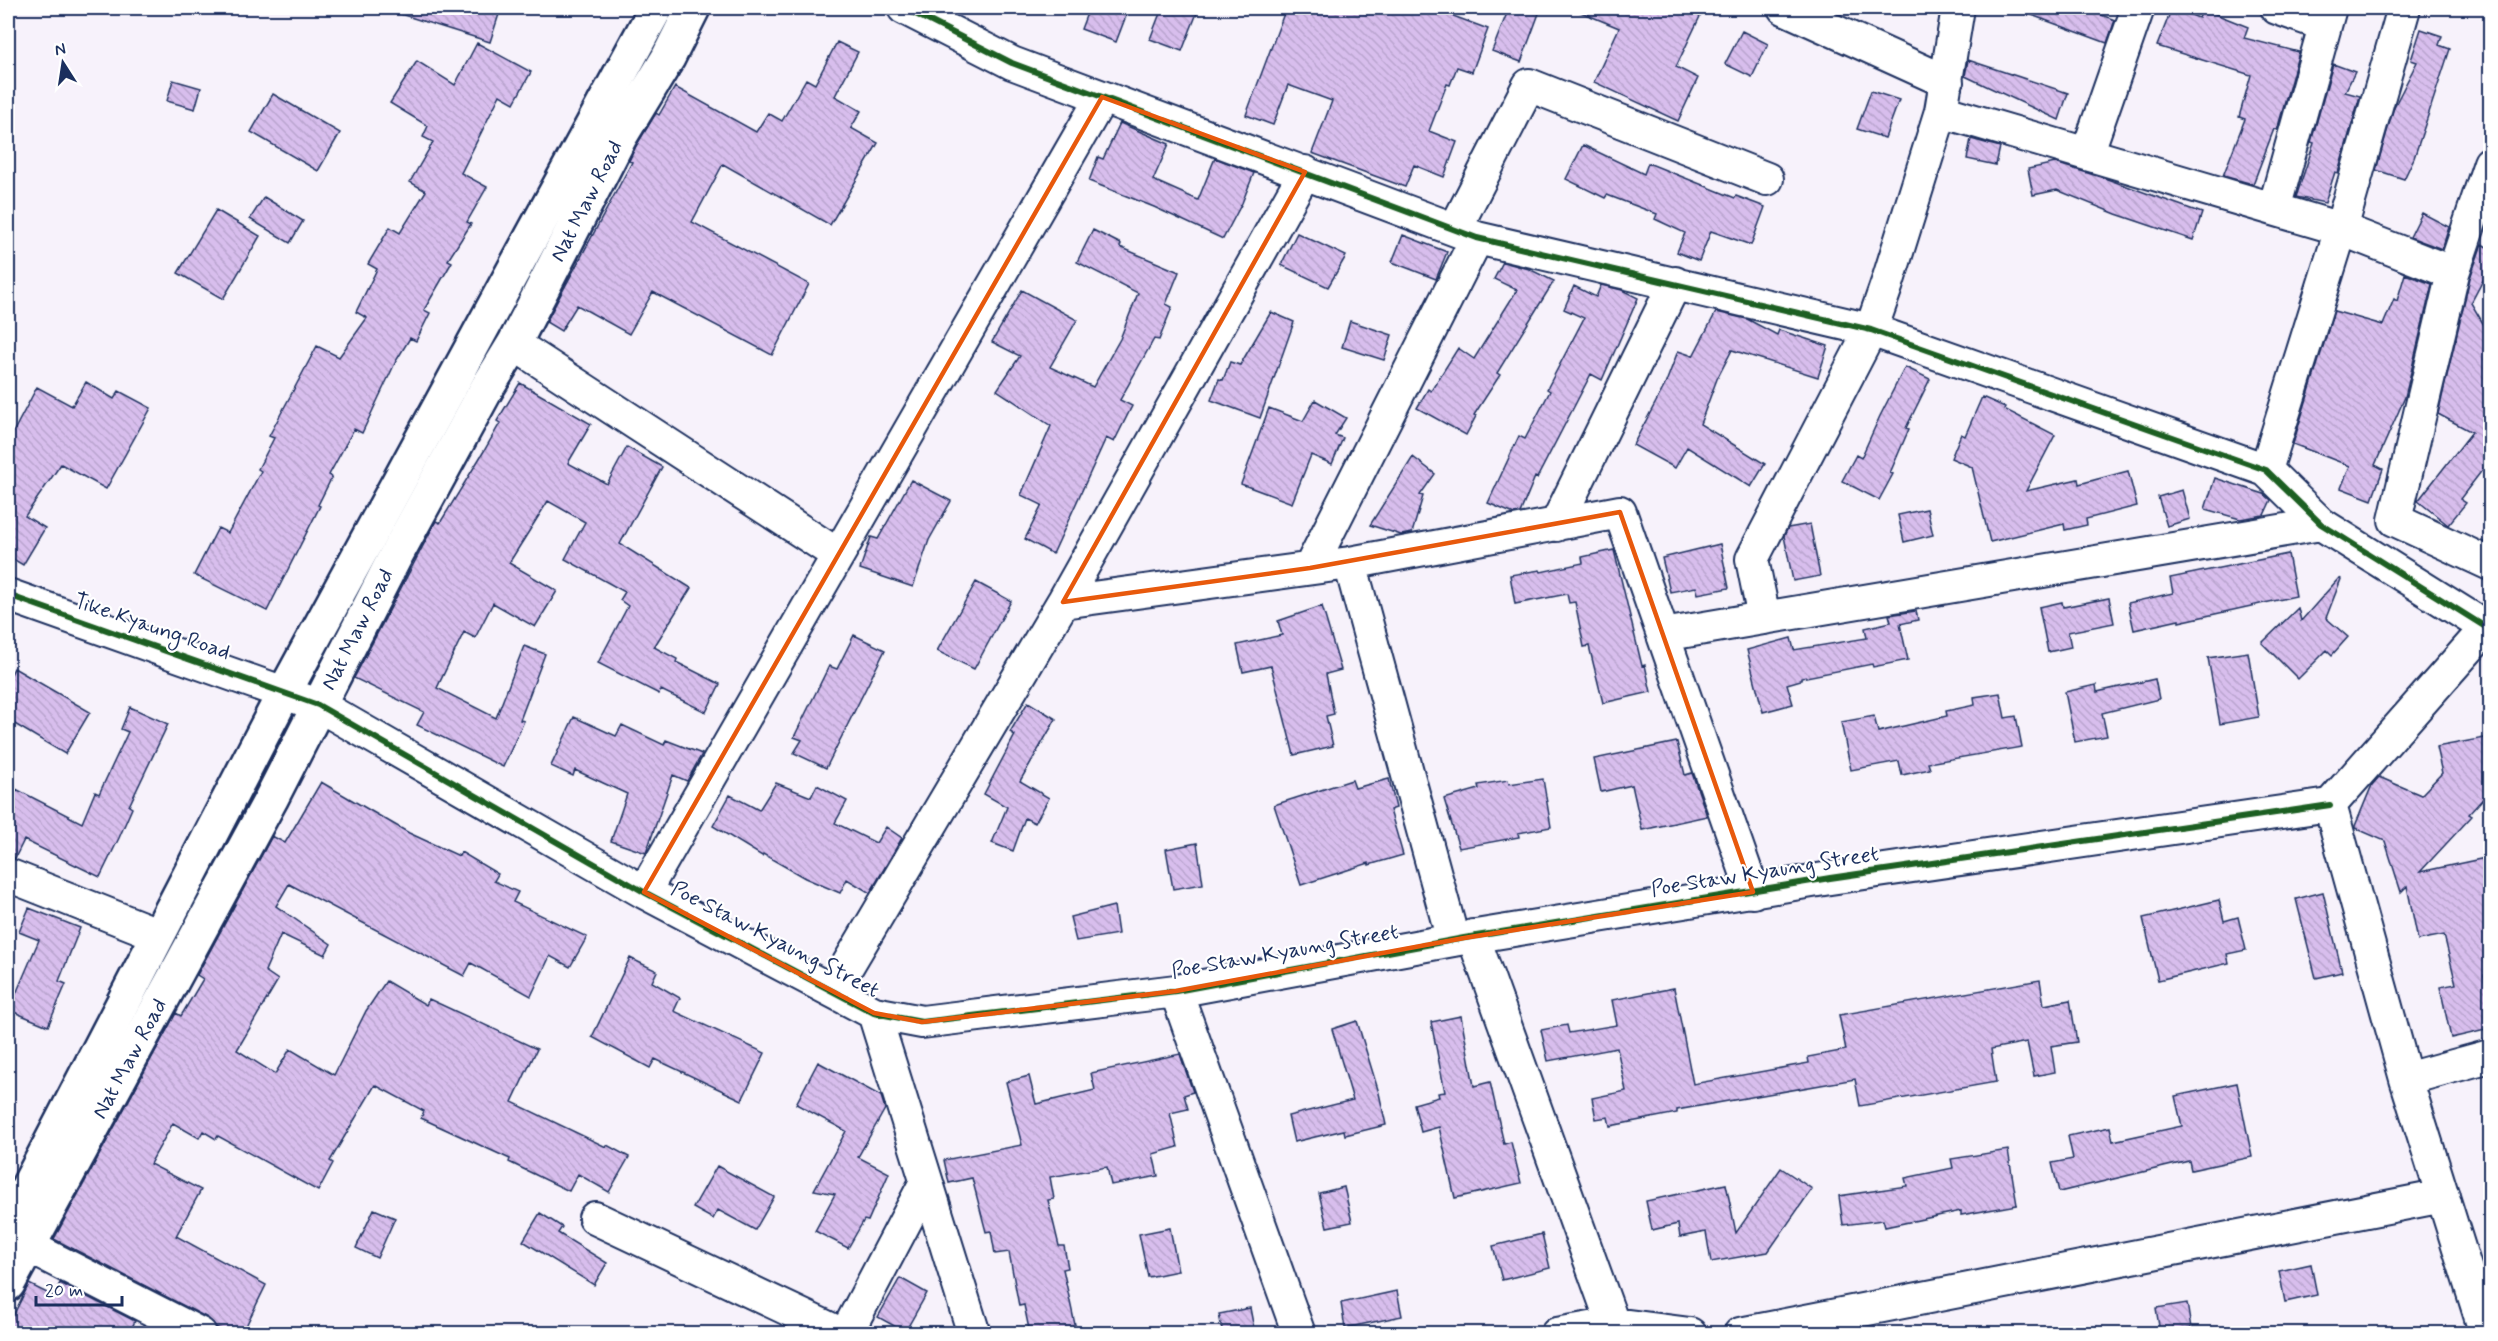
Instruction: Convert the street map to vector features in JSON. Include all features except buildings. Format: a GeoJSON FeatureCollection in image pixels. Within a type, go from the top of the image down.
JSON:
{"type":"FeatureCollection","features":[{"type":"Feature","properties":{"kind":"main road","name":"Nat Maw Road"},"geometry":{"type":"LineString","coordinates":[[8,1284],[14,1235],[157,934],[284,693],[656,8]]}},
{"type":"Feature","properties":{"kind":"main road","name":"Nat Maw Road"},"geometry":{"type":"LineString","coordinates":[[14,1235],[271,799],[395,557],[487,388],[514,344],[620,137],[668,58],[693,8]]}},
{"type":"Feature","properties":{"kind":"street"},"geometry":{"type":"LineString","coordinates":[[904,8],[1012,63],[1466,233],[1870,330],[2266,470],[2321,524],[2489,626],[2330,805],[2406,1079],[2486,1334]]}},
{"type":"Feature","properties":{"kind":"street"},"geometry":{"type":"LineString","coordinates":[[1784,8],[1944,97],[2087,154],[2341,229],[2453,273]]}},
{"type":"Feature","properties":{"kind":"street"},"geometry":{"type":"LineString","coordinates":[[1764,618],[1752,559],[1870,330],[1887,284],[1944,97],[1958,8]]}},
{"type":"Feature","properties":{"kind":"street"},"geometry":{"type":"LineString","coordinates":[[2087,154],[2138,8]]}},
{"type":"Feature","properties":{"kind":"street"},"geometry":{"type":"LineString","coordinates":[[2274,209],[2327,16],[2277,8]]}},
{"type":"Feature","properties":{"kind":"street"},"geometry":{"type":"LineString","coordinates":[[2266,470],[2341,229],[2404,8]]}},
{"type":"Feature","properties":{"kind":"street"},"geometry":{"type":"LineString","coordinates":[[1310,568],[1466,233],[1528,85],[1767,179]]}},
{"type":"Feature","properties":{"kind":"street"},"geometry":{"type":"LineString","coordinates":[[644,892],[1102,97]]}},
{"type":"Feature","properties":{"kind":"street"},"geometry":{"type":"LineString","coordinates":[[2490,163],[2453,273],[2395,520],[2490,564]]}},
{"type":"Feature","properties":{"kind":"street"},"geometry":{"type":"LineString","coordinates":[[833,990],[1063,602],[1305,172]]}},
{"type":"Feature","properties":{"kind":"street"},"geometry":{"type":"LineString","coordinates":[[1556,525],[1675,283]]}},
{"type":"Feature","properties":{"kind":"street"},"geometry":{"type":"LineString","coordinates":[[514,344],[838,555]]}},
{"type":"Feature","properties":{"kind":"street"},"geometry":{"type":"LineString","coordinates":[[1063,602],[1350,563],[1620,512],[1753,892]]}},
{"type":"Feature","properties":{"kind":"street"},"geometry":{"type":"LineString","coordinates":[[1663,635],[2321,524]]}},
{"type":"Feature","properties":{"kind":"street"},"geometry":{"type":"LineString","coordinates":[[1350,563],[1463,938],[1613,1324]]}},
{"type":"Feature","properties":{"kind":"street","name":"Tike Kyaung Road"},"geometry":{"type":"LineString","coordinates":[[8,595],[318,705]]}},
{"type":"Feature","properties":{"kind":"street","name":"Poe Staw Kyaung Street"},"geometry":{"type":"LineString","coordinates":[[318,705],[644,892],[874,1013],[922,1022],[1176,991],[1463,938],[1830,878],[2330,805]]}},
{"type":"Feature","properties":{"kind":"street"},"geometry":{"type":"LineString","coordinates":[[8,875],[157,934]]}},
{"type":"Feature","properties":{"kind":"street"},"geometry":{"type":"LineString","coordinates":[[1176,991],[1299,1334]]}},
{"type":"Feature","properties":{"kind":"street"},"geometry":{"type":"LineString","coordinates":[[874,1013],[974,1334]]}},
{"type":"Feature","properties":{"kind":"street"},"geometry":{"type":"LineString","coordinates":[[2406,1079],[2490,1056]]}},
{"type":"Feature","properties":{"kind":"street"},"geometry":{"type":"LineString","coordinates":[[846,1334],[926,1182]]}},
{"type":"Feature","properties":{"kind":"street"},"geometry":{"type":"LineString","coordinates":[[1740,1334],[2443,1196]]}},
{"type":"Feature","properties":{"kind":"street"},"geometry":{"type":"LineString","coordinates":[[595,1218],[841,1334]]}},
{"type":"Feature","properties":{"kind":"street"},"geometry":{"type":"LineString","coordinates":[[14,1235],[200,1334]]}},
{"type":"Feature","properties":{"kind":"street"},"geometry":{"type":"LineString","coordinates":[[1557,1334],[1613,1324],[1690,1334]]}},
{"type":"Feature","properties":{"kind":"highlighted area"},"geometry":{"type":"Polygon","coordinates":[[[1102,97],[1305,172],[1063,602],[1310,568],[1620,512],[1753,892],[1464,938],[1176,991],[922,1022],[874,1013],[644,892],[1102,97]]]}},
{"type":"Feature","properties":{"kind":"cycle path"},"geometry":{"type":"LineString","coordinates":[[904,8],[1012,63],[1477,238],[1871,330],[2266,470],[2321,524],[2487,628]]}},
{"type":"Feature","properties":{"kind":"cycle path"},"geometry":{"type":"LineString","coordinates":[[8,595],[318,705],[644,892],[874,1013],[922,1022],[1176,991],[1464,938],[1830,878],[2330,805]]}}]}
